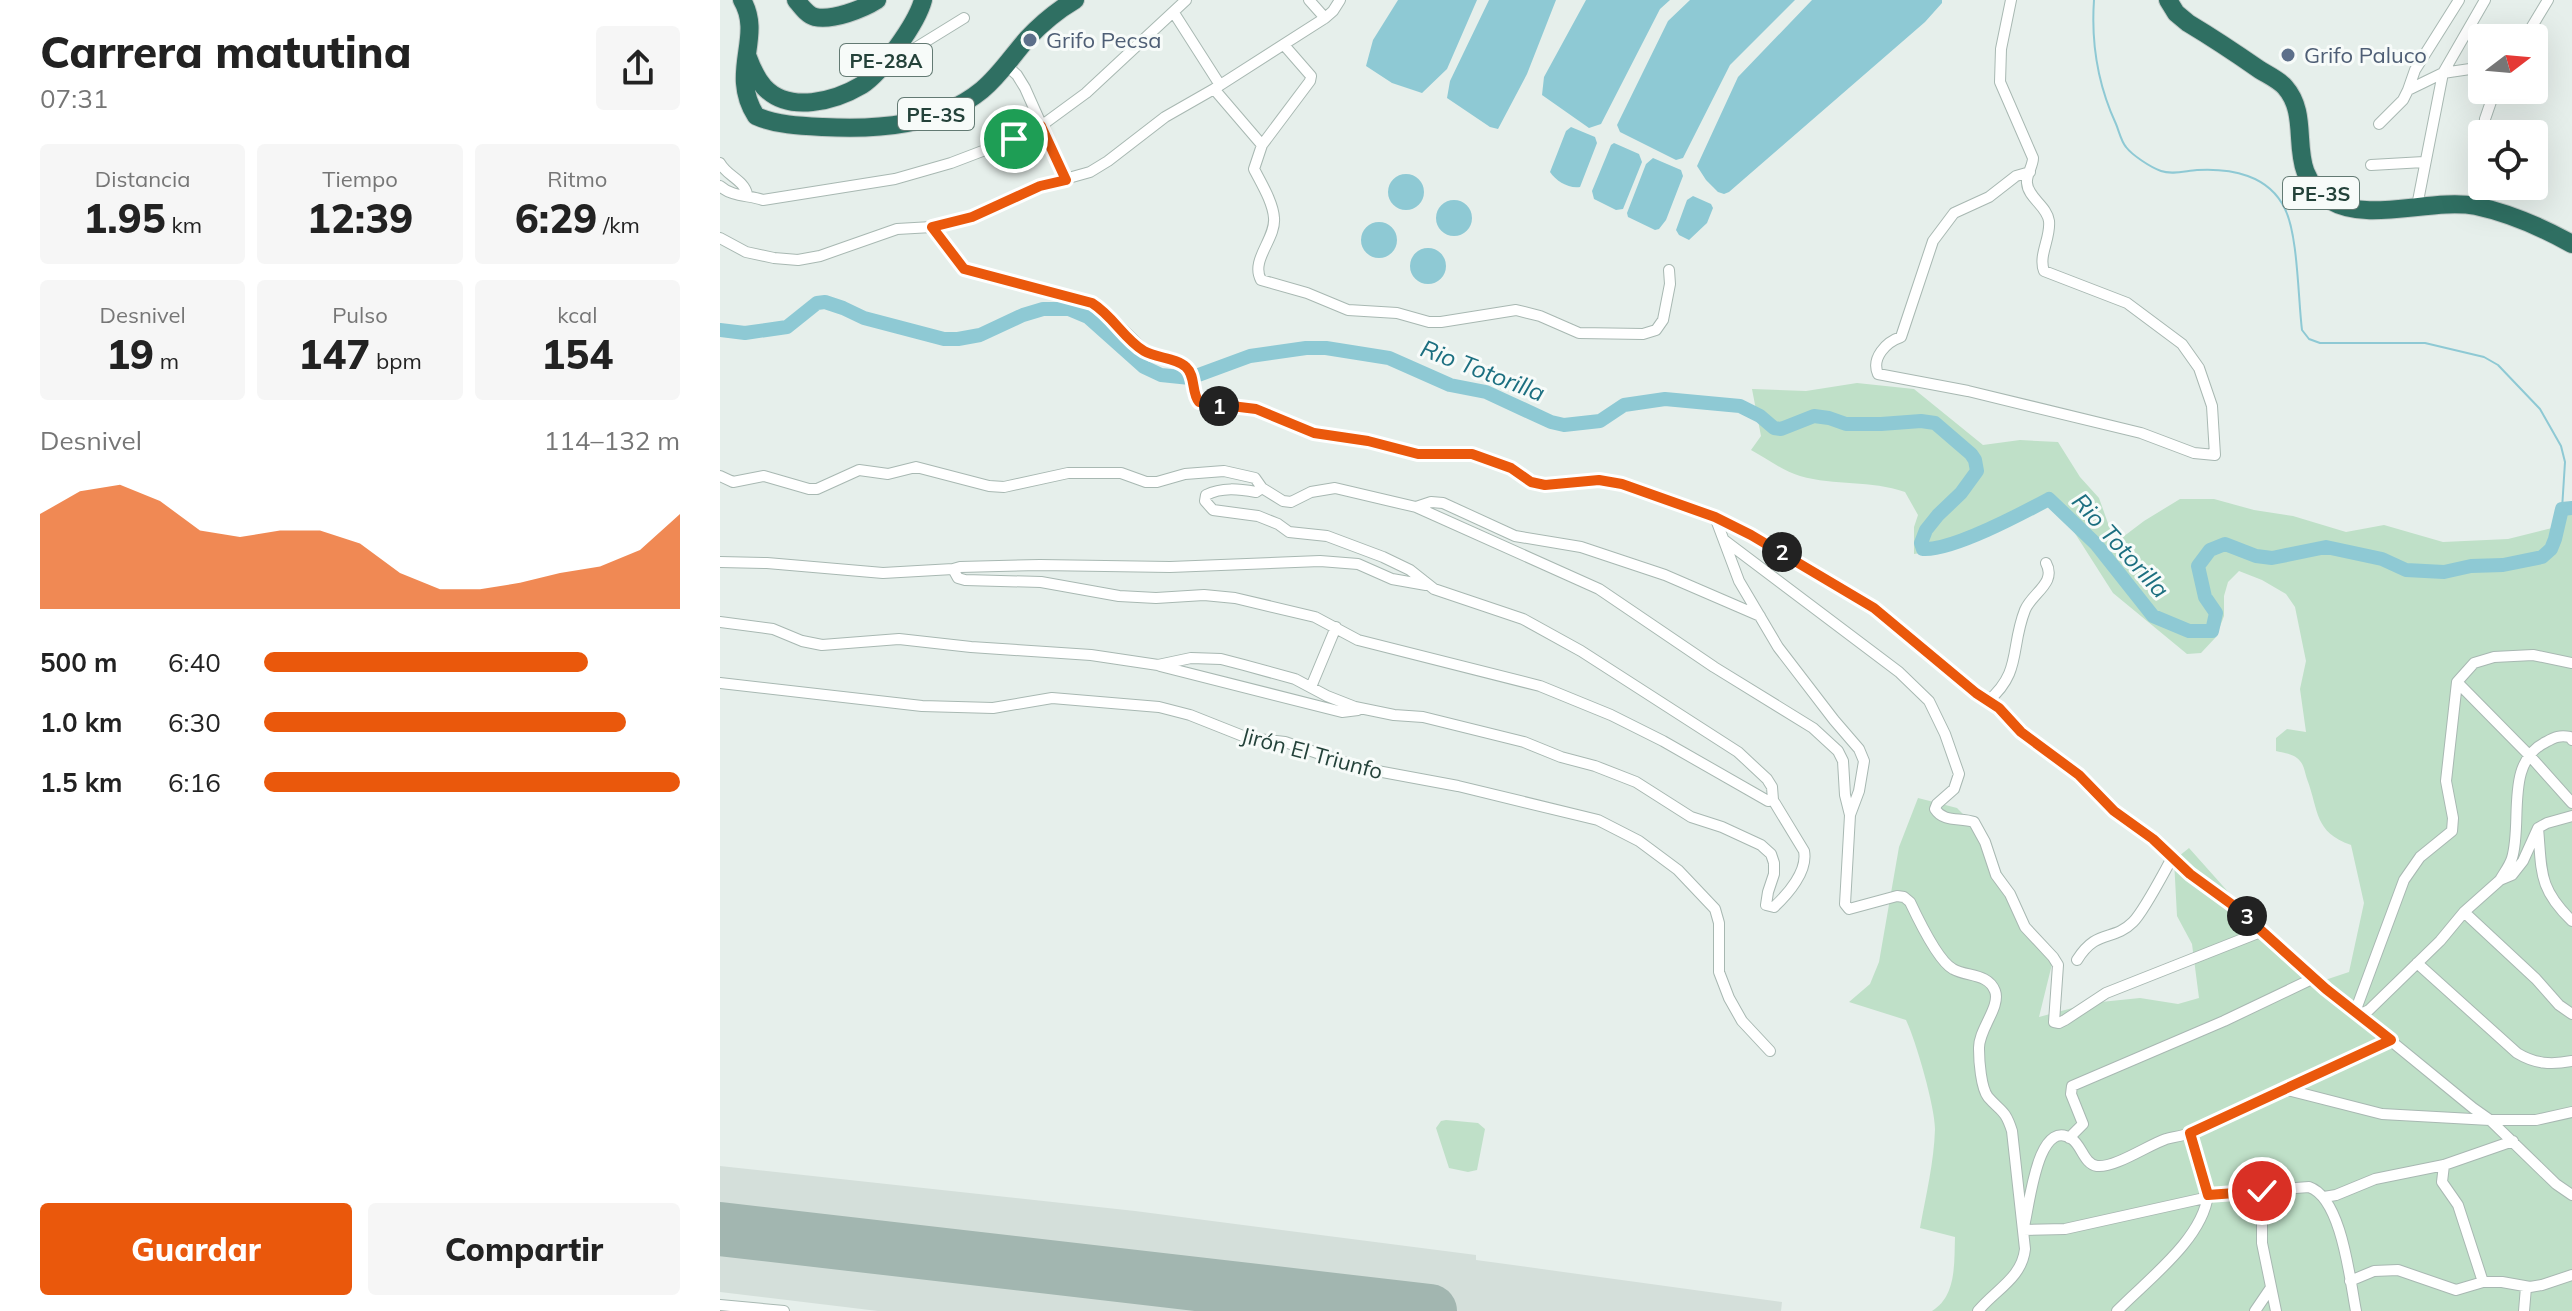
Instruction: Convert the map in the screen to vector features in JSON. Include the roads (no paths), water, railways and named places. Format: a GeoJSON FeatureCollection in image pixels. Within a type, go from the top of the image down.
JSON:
{"type":"FeatureCollection","features":[{"type":"Feature","properties":{"kind":"highway"},"geometry":{"type":"LineString","coordinates":[[742,0],[750,22],[745,94],[756,116]]}},
{"type":"Feature","properties":{"kind":"highway","name":"PE-28A"},"geometry":{"type":"LineString","coordinates":[[796,0],[816,17],[840,15],[877,0]]}},
{"type":"Feature","properties":{"kind":"highway","name":"PE-28A"},"geometry":{"type":"LineString","coordinates":[[765,88],[781,99],[804,103],[829,98],[863,84],[878,70],[918,13],[923,0]]}},
{"type":"Feature","properties":{"kind":"highway","name":"PE-3S"},"geometry":{"type":"LineString","coordinates":[[756,116],[772,122],[809,127],[885,127],[923,120],[982,91],[1007,66],[1027,39],[1075,0]]}},
{"type":"Feature","properties":{"kind":"highway","name":"PE-3S"},"geometry":{"type":"LineString","coordinates":[[2168,0],[2176,13],[2188,23],[2285,87],[2296,110],[2299,147],[2306,175],[2323,196],[2335,203],[2370,211],[2417,206],[2475,206],[2534,225],[2572,244]]}},
{"type":"Feature","properties":{"kind":"highway"},"geometry":{"type":"LineString","coordinates":[[747,55],[765,88],[756,116]]}},
{"type":"Feature","properties":{"kind":"street"},"geometry":{"type":"LineString","coordinates":[[720,186],[731,193],[747,194],[763,200],[895,179],[989,149],[1041,126],[1086,93],[1186,0]]}},
{"type":"Feature","properties":{"kind":"street"},"geometry":{"type":"LineString","coordinates":[[1309,0],[1325,18]]}},
{"type":"Feature","properties":{"kind":"street"},"geometry":{"type":"LineString","coordinates":[[720,238],[746,252],[798,260],[820,256],[897,229],[932,227],[972,217],[1040,186],[1090,172],[1165,117],[1325,18],[1340,0]]}},
{"type":"Feature","properties":{"kind":"street"},"geometry":{"type":"LineString","coordinates":[[2011,0],[2001,49],[2000,82],[2033,158],[2030,172],[2027,179],[2028,188],[2048,215],[2049,233],[2042,264],[2044,271],[2127,303],[2182,344],[2199,368],[2212,406],[2215,455],[2194,453],[2141,433],[1968,391],[1878,374],[1876,371],[1875,365],[1881,351],[1893,339],[1901,337],[1933,241],[1954,213],[1989,197],[2016,176],[2030,172]]}},
{"type":"Feature","properties":{"kind":"street"},"geometry":{"type":"LineString","coordinates":[[2379,124],[2403,100],[2420,60],[2459,0]]}},
{"type":"Feature","properties":{"kind":"street"},"geometry":{"type":"LineString","coordinates":[[2417,206],[2443,73],[2485,0]]}},
{"type":"Feature","properties":{"kind":"street"},"geometry":{"type":"LineString","coordinates":[[2533,24],[2548,0]]}},
{"type":"Feature","properties":{"kind":"street"},"geometry":{"type":"LineString","coordinates":[[1174,13],[1217,87],[1262,145]]}},
{"type":"Feature","properties":{"kind":"street"},"geometry":{"type":"LineString","coordinates":[[878,70],[964,18]]}},
{"type":"Feature","properties":{"kind":"street"},"geometry":{"type":"LineString","coordinates":[[1284,45],[1309,72],[1310,81],[1262,145],[1254,169],[1272,207],[1274,224],[1257,268],[1261,280],[1307,293],[1348,310],[1397,313],[1429,322],[1516,310],[1540,316],[1579,333],[1643,334],[1656,330],[1663,320],[1670,284],[1669,270]]}},
{"type":"Feature","properties":{"kind":"street"},"geometry":{"type":"LineString","coordinates":[[1007,66],[1025,88],[1066,180]]}},
{"type":"Feature","properties":{"kind":"street"},"geometry":{"type":"LineString","coordinates":[[2408,90],[2443,73],[2468,69]]}},
{"type":"Feature","properties":{"kind":"street"},"geometry":{"type":"LineString","coordinates":[[2371,165],[2424,162]]}},
{"type":"Feature","properties":{"kind":"street"},"geometry":{"type":"LineString","coordinates":[[720,163],[729,176],[741,183],[747,194]]}},
{"type":"Feature","properties":{"kind":"street"},"geometry":{"type":"LineString","coordinates":[[2475,206],[2476,200]]}},
{"type":"Feature","properties":{"kind":"street"},"geometry":{"type":"LineString","coordinates":[[932,227],[964,269],[1073,297],[1102,309],[1147,353],[1184,364],[1189,370],[1194,395],[1199,402],[1256,409],[1314,433],[1368,441],[1418,454],[1472,454],[1511,468],[1531,482],[1545,485],[1599,480],[1622,484],[1715,517],[1784,553],[1874,608],[1999,708],[2021,732],[2079,775],[2114,811],[2153,839],[2314,978],[2490,1120],[2556,1184],[2572,1195]]}},
{"type":"Feature","properties":{"kind":"street"},"geometry":{"type":"LineString","coordinates":[[720,476],[733,482],[764,476],[817,489],[859,470],[888,474],[916,467],[1004,487],[1068,473],[1121,473],[1146,482],[1157,482],[1185,474],[1224,471],[1255,478],[1262,488],[1283,501],[1291,502],[1311,492],[1335,488],[1416,507],[1599,589],[1714,667],[1813,728],[1838,751],[1843,761],[1850,815]]}},
{"type":"Feature","properties":{"kind":"street"},"geometry":{"type":"LineString","coordinates":[[1262,488],[1256,492],[1236,489],[1212,492],[1206,495],[1205,501],[1213,510],[1258,516],[1289,532],[1327,536],[1410,570],[1426,585]]}},
{"type":"Feature","properties":{"kind":"street"},"geometry":{"type":"LineString","coordinates":[[1416,507],[1431,502],[1443,503],[1515,536],[1581,547],[1665,575],[1761,617]]}},
{"type":"Feature","properties":{"kind":"street"},"geometry":{"type":"LineString","coordinates":[[1715,517],[1739,581],[1778,647],[1859,749],[1864,761],[1859,791],[1850,815],[1845,904],[1849,909],[1897,896],[1904,897],[1946,962],[1953,969],[1982,977],[1996,994],[1978,1045],[1982,1085],[1987,1096],[2007,1115],[2014,1144],[2024,1260],[2019,1270],[1978,1311]]}},
{"type":"Feature","properties":{"kind":"street"},"geometry":{"type":"LineString","coordinates":[[1722,539],[1899,672],[1929,701],[1959,774],[1954,789],[1935,809],[1946,819],[1974,822],[1985,842],[1996,875],[2010,894],[2025,927],[2058,965],[2054,1022],[2065,1020],[2106,993],[2263,931]]}},
{"type":"Feature","properties":{"kind":"street"},"geometry":{"type":"LineString","coordinates":[[722,561],[883,573],[1010,565],[1156,567],[1320,561],[1358,564],[1392,579],[1426,585],[1523,619],[1581,651],[1738,752],[1767,779],[1772,787],[1773,800],[1806,859],[1802,871],[1774,907],[1766,905],[1774,874],[1771,854],[1761,845],[1691,817],[1636,782],[1524,742],[1423,717],[1366,709],[1295,679],[1221,659],[1191,658],[1158,665]]}},
{"type":"Feature","properties":{"kind":"street"},"geometry":{"type":"LineString","coordinates":[[1988,701],[2001,690],[2011,674],[2016,634],[2027,606],[2048,581],[2050,573],[2046,563]]}},
{"type":"Feature","properties":{"kind":"street"},"geometry":{"type":"LineString","coordinates":[[953,569],[958,578],[965,580],[1041,582],[1119,596],[1156,598],[1204,595],[1235,598],[1315,617],[1358,640],[1384,648],[1540,686],[1611,715],[1768,801],[1773,800]]}},
{"type":"Feature","properties":{"kind":"street"},"geometry":{"type":"LineString","coordinates":[[720,622],[773,629],[802,641],[822,645],[899,639],[1091,655],[1158,665],[1342,712],[1366,709]]}},
{"type":"Feature","properties":{"kind":"street"},"geometry":{"type":"LineString","coordinates":[[1311,687],[1336,627]]}},
{"type":"Feature","properties":{"kind":"street"},"geometry":{"type":"LineString","coordinates":[[2355,1012],[2404,880],[2420,857],[2452,831],[2453,818],[2446,781],[2457,682],[2474,663],[2494,657],[2533,655],[2572,663]]}},
{"type":"Feature","properties":{"kind":"street"},"geometry":{"type":"LineString","coordinates":[[2457,682],[2572,803]]}},
{"type":"Feature","properties":{"kind":"street","name":"Jirón El Triunfo"},"geometry":{"type":"LineString","coordinates":[[720,683],[922,706],[993,708],[1052,698],[1159,707],[1190,715],[1248,738],[1285,742],[1361,768],[1458,786],[1598,820],[1639,841],[1678,870],[1715,909],[1719,923],[1719,972],[1729,998],[1742,1021],[1770,1051]]}},
{"type":"Feature","properties":{"kind":"street"},"geometry":{"type":"LineString","coordinates":[[2500,880],[2512,858],[2521,775],[2530,756],[2540,745],[2559,735],[2572,740]]}},
{"type":"Feature","properties":{"kind":"street"},"geometry":{"type":"LineString","coordinates":[[2355,1012],[2369,1010],[2440,941],[2464,912],[2500,880],[2512,875],[2523,861],[2538,828],[2572,816]]}},
{"type":"Feature","properties":{"kind":"street"},"geometry":{"type":"LineString","coordinates":[[2538,828],[2545,889],[2572,921]]}},
{"type":"Feature","properties":{"kind":"street"},"geometry":{"type":"LineString","coordinates":[[2077,960],[2093,940],[2121,930],[2135,921],[2172,858]]}},
{"type":"Feature","properties":{"kind":"street"},"geometry":{"type":"LineString","coordinates":[[2464,912],[2572,1014]]}},
{"type":"Feature","properties":{"kind":"street"},"geometry":{"type":"LineString","coordinates":[[2417,963],[2517,1053],[2542,1063],[2572,1061]]}},
{"type":"Feature","properties":{"kind":"street"},"geometry":{"type":"LineString","coordinates":[[2023,1230],[2039,1158],[2046,1144],[2056,1138],[2069,1138],[2083,1124],[2071,1094],[2072,1086],[2224,1021],[2314,978]]}},
{"type":"Feature","properties":{"kind":"street"},"geometry":{"type":"LineString","coordinates":[[2069,1138],[2089,1162],[2102,1165],[2190,1133],[2391,1040]]}},
{"type":"Feature","properties":{"kind":"street"},"geometry":{"type":"LineString","coordinates":[[2284,1089],[2382,1114],[2536,1120],[2570,1110]]}},
{"type":"Feature","properties":{"kind":"street"},"geometry":{"type":"LineString","coordinates":[[2117,1311],[2177,1253],[2203,1212],[2208,1195],[2190,1133]]}},
{"type":"Feature","properties":{"kind":"street"},"geometry":{"type":"LineString","coordinates":[[2324,1197],[2375,1179],[2444,1165],[2513,1141]]}},
{"type":"Feature","properties":{"kind":"street"},"geometry":{"type":"LineString","coordinates":[[2444,1165],[2442,1182],[2458,1205],[2483,1282]]}},
{"type":"Feature","properties":{"kind":"street"},"geometry":{"type":"LineString","coordinates":[[2023,1230],[2065,1229],[2208,1195],[2309,1187],[2324,1197],[2338,1228],[2356,1311]]}},
{"type":"Feature","properties":{"kind":"street"},"geometry":{"type":"LineString","coordinates":[[2262,1191],[2261,1235],[2276,1311]]}},
{"type":"Feature","properties":{"kind":"street"},"geometry":{"type":"LineString","coordinates":[[2350,1281],[2374,1271],[2398,1270],[2456,1290],[2483,1282],[2526,1287],[2542,1285],[2572,1275]]}},
{"type":"Feature","properties":{"kind":"street"},"geometry":{"type":"LineString","coordinates":[[2524,1311],[2526,1287]]}},
{"type":"Feature","properties":{"kind":"street"},"geometry":{"type":"LineString","coordinates":[[2255,1311],[2270,1289]]}},
{"type":"Feature","properties":{"kind":"street"},"geometry":{"type":"LineString","coordinates":[[720,1305],[784,1311]]}},
{"type":"Feature","properties":{"kind":"water"},"geometry":{"type":"Polygon","coordinates":[[[1398,0],[1477,0],[1447,69],[1422,93],[1392,83],[1366,66],[1373,40],[1398,0]]]}},
{"type":"Feature","properties":{"kind":"water"},"geometry":{"type":"Polygon","coordinates":[[[1489,0],[1556,0],[1527,74],[1498,129],[1490,127],[1447,98],[1450,81],[1489,0]]]}},
{"type":"Feature","properties":{"kind":"water"},"geometry":{"type":"Polygon","coordinates":[[[1586,0],[1670,0],[1660,9],[1601,124],[1589,128],[1542,95],[1544,77],[1586,0]]]}},
{"type":"Feature","properties":{"kind":"water"},"geometry":{"type":"Polygon","coordinates":[[[1690,0],[1795,0],[1730,65],[1683,158],[1676,160],[1620,132],[1617,125],[1668,21],[1690,0]]]}},
{"type":"Feature","properties":{"kind":"water"},"geometry":{"type":"Polygon","coordinates":[[[1812,0],[1942,0],[1942,3],[1925,22],[1729,192],[1718,192],[1697,166],[1738,77],[1812,0]]]}},
{"type":"Feature","properties":{"kind":"water"},"geometry":{"type":"Polygon","coordinates":[[[1571,127],[1595,137],[1597,143],[1580,187],[1563,184],[1550,172],[1566,131],[1571,127]]]}},
{"type":"Feature","properties":{"kind":"water"},"geometry":{"type":"Polygon","coordinates":[[[1614,143],[1639,154],[1642,162],[1623,209],[1616,210],[1594,199],[1592,191],[1614,143]]]}},
{"type":"Feature","properties":{"kind":"water"},"geometry":{"type":"Polygon","coordinates":[[[1653,158],[1681,170],[1683,176],[1666,220],[1655,230],[1628,217],[1627,213],[1646,164],[1653,158]]]}},
{"type":"Feature","properties":{"kind":"water"},"geometry":{"type":"Polygon","coordinates":[[[1406,174],[1419,179],[1424,192],[1419,205],[1406,210],[1393,205],[1388,192],[1393,179],[1406,174]]]}},
{"type":"Feature","properties":{"kind":"water"},"geometry":{"type":"Polygon","coordinates":[[[1693,196],[1711,204],[1713,208],[1707,223],[1689,240],[1676,230],[1687,200],[1693,196]]]}},
{"type":"Feature","properties":{"kind":"water"},"geometry":{"type":"Polygon","coordinates":[[[1454,200],[1467,205],[1472,218],[1467,231],[1454,236],[1441,231],[1436,218],[1441,205],[1454,200]]]}},
{"type":"Feature","properties":{"kind":"water"},"geometry":{"type":"Polygon","coordinates":[[[1379,222],[1392,227],[1397,240],[1392,253],[1379,258],[1366,253],[1361,240],[1366,227],[1379,222]]]}},
{"type":"Feature","properties":{"kind":"water"},"geometry":{"type":"Polygon","coordinates":[[[1428,248],[1441,253],[1446,266],[1441,279],[1428,284],[1415,279],[1410,266],[1415,253],[1428,248]]]}},
{"type":"Feature","properties":{"kind":"waterway"},"geometry":{"type":"LineString","coordinates":[[2094,0],[2095,48],[2100,79],[2124,145],[2147,164],[2165,172],[2236,172],[2259,181],[2278,197],[2289,220],[2295,250],[2302,330],[2309,339],[2320,343],[2425,343],[2484,357],[2498,365],[2540,409],[2561,446],[2565,462],[2562,509]]}},
{"type":"Feature","properties":{"kind":"waterway","name":"Rio Totorilla"},"geometry":{"type":"LineString","coordinates":[[720,330],[745,333],[787,327],[817,303],[825,302],[864,318],[944,339],[958,339],[980,335],[1043,309],[1069,309],[1088,317],[1144,367],[1161,375],[1190,378]]}},
{"type":"Feature","properties":{"kind":"waterway","name":"Rio Totorilla"},"geometry":{"type":"LineString","coordinates":[[1193,377],[1250,356],[1326,348],[1389,358],[1450,385],[1486,392],[1564,425],[1600,421],[1624,405],[1665,399],[1740,406],[1760,416],[1774,428],[1781,429],[1814,416],[1846,424],[1935,423],[1971,454],[1977,471],[1926,530],[1921,543],[1923,549],[1968,538],[2049,499],[2096,544],[2153,616],[2189,631],[2212,631],[2216,613],[2205,597],[2198,566],[2210,550],[2225,544],[2256,556],[2272,558],[2326,547],[2382,559],[2406,570],[2444,572],[2542,557],[2551,549],[2562,509],[2572,508]]}},
{"type":"Feature","properties":{"kind":"place","name":"Grifo Pecsa"},"geometry":{"type":"Point","coordinates":[1030,40]}},
{"type":"Feature","properties":{"kind":"place","name":"Grifo Paluco"},"geometry":{"type":"Point","coordinates":[2288,55]}}]}
